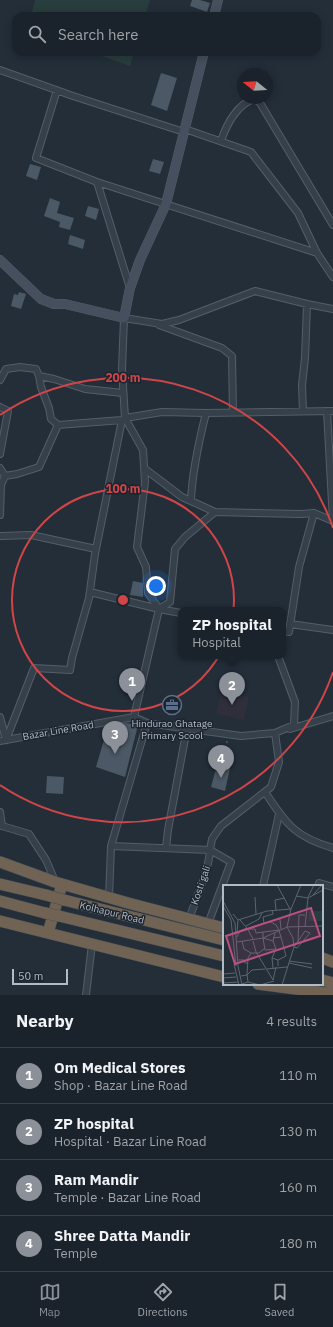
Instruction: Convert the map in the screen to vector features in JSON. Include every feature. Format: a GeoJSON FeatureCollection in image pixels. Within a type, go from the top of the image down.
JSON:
{"type":"FeatureCollection","features":[{"type":"Feature","properties":{"kind":"highway"},"geometry":{"type":"LineString","coordinates":[[0,862],[59,883],[109,898],[223,928]]}},
{"type":"Feature","properties":{"kind":"highway"},"geometry":{"type":"LineString","coordinates":[[48,933],[59,883]]}},
{"type":"Feature","properties":{"kind":"highway","name":"Kolhapur Road"},"geometry":{"type":"LineString","coordinates":[[0,884],[223,940]]}},
{"type":"Feature","properties":{"kind":"highway"},"geometry":{"type":"LineString","coordinates":[[0,901],[223,956]]}},
{"type":"Feature","properties":{"kind":"highway"},"geometry":{"type":"LineString","coordinates":[[0,921],[223,977]]}},
{"type":"Feature","properties":{"kind":"highway"},"geometry":{"type":"LineString","coordinates":[[323,980],[333,983]]}},
{"type":"Feature","properties":{"kind":"highway"},"geometry":{"type":"LineString","coordinates":[[265,985],[326,993],[333,992]]}},
{"type":"Feature","properties":{"kind":"main road"},"geometry":{"type":"LineString","coordinates":[[215,12],[218,0]]}},
{"type":"Feature","properties":{"kind":"main road"},"geometry":{"type":"LineString","coordinates":[[0,260],[41,298],[54,304],[65,304],[124,318],[130,288],[140,260],[166,204],[203,56]]}},
{"type":"Feature","properties":{"kind":"main road"},"geometry":{"type":"LineString","coordinates":[[261,985],[296,995]]}},
{"type":"Feature","properties":{"kind":"street"},"geometry":{"type":"LineString","coordinates":[[0,70],[73,96],[251,152],[298,213],[318,253],[333,277]]}},
{"type":"Feature","properties":{"kind":"street"},"geometry":{"type":"LineString","coordinates":[[57,90],[36,158],[97,182],[318,253]]}},
{"type":"Feature","properties":{"kind":"street"},"geometry":{"type":"LineString","coordinates":[[220,141],[227,124],[235,114],[250,100],[255,99],[260,103],[281,136],[333,225]]}},
{"type":"Feature","properties":{"kind":"street"},"geometry":{"type":"LineString","coordinates":[[97,182],[130,288]]}},
{"type":"Feature","properties":{"kind":"street"},"geometry":{"type":"LineString","coordinates":[[159,609],[148,593],[146,567],[137,546],[145,482],[143,450],[125,418],[122,369],[124,318],[162,324],[179,320],[255,291],[333,309]]}},
{"type":"Feature","properties":{"kind":"street"},"geometry":{"type":"LineString","coordinates":[[304,411],[302,385],[305,358],[307,304]]}},
{"type":"Feature","properties":{"kind":"street"},"geometry":{"type":"LineString","coordinates":[[150,322],[222,348],[232,356],[233,412]]}},
{"type":"Feature","properties":{"kind":"street"},"geometry":{"type":"LineString","coordinates":[[0,380],[6,369],[20,367],[36,369],[47,401],[51,419],[58,425],[122,420],[96,549],[90,592],[70,670],[34,668],[3,741]]}},
{"type":"Feature","properties":{"kind":"street"},"geometry":{"type":"LineString","coordinates":[[39,376],[85,389],[123,393]]}},
{"type":"Feature","properties":{"kind":"street"},"geometry":{"type":"LineString","coordinates":[[0,407],[8,411],[0,454]]}},
{"type":"Feature","properties":{"kind":"street"},"geometry":{"type":"LineString","coordinates":[[125,418],[162,412],[206,413],[330,411],[333,521],[314,513],[214,512],[182,497],[144,469]]}},
{"type":"Feature","properties":{"kind":"street"},"geometry":{"type":"LineString","coordinates":[[191,501],[191,484],[206,413]]}},
{"type":"Feature","properties":{"kind":"street"},"geometry":{"type":"LineString","coordinates":[[5,476],[39,467],[58,425]]}},
{"type":"Feature","properties":{"kind":"street"},"geometry":{"type":"LineString","coordinates":[[0,468],[5,476]]}},
{"type":"Feature","properties":{"kind":"street"},"geometry":{"type":"LineString","coordinates":[[0,514],[1,485],[5,476]]}},
{"type":"Feature","properties":{"kind":"street"},"geometry":{"type":"LineString","coordinates":[[214,512],[185,537],[175,549],[170,602],[159,609],[134,717],[147,723],[241,736],[275,734],[333,716]]}},
{"type":"Feature","properties":{"kind":"street"},"geometry":{"type":"LineString","coordinates":[[286,632],[289,632],[299,567],[314,513]]}},
{"type":"Feature","properties":{"kind":"street"},"geometry":{"type":"LineString","coordinates":[[0,536],[31,535],[96,549]]}},
{"type":"Feature","properties":{"kind":"street"},"geometry":{"type":"LineString","coordinates":[[90,592],[178,612]]}},
{"type":"Feature","properties":{"kind":"street"},"geometry":{"type":"LineString","coordinates":[[290,624],[333,630]]}},
{"type":"Feature","properties":{"kind":"street"},"geometry":{"type":"LineString","coordinates":[[275,734],[294,725],[295,702],[279,659]]}},
{"type":"Feature","properties":{"kind":"street"},"geometry":{"type":"LineString","coordinates":[[0,717],[3,741]]}},
{"type":"Feature","properties":{"kind":"street","name":"Bazar Line Road"},"geometry":{"type":"LineString","coordinates":[[3,741],[134,717]]}},
{"type":"Feature","properties":{"kind":"street"},"geometry":{"type":"LineString","coordinates":[[109,898],[111,846],[147,723]]}},
{"type":"Feature","properties":{"kind":"street"},"geometry":{"type":"LineString","coordinates":[[166,848],[187,728]]}},
{"type":"Feature","properties":{"kind":"street"},"geometry":{"type":"LineString","coordinates":[[275,734],[279,762],[271,787],[265,792],[279,814],[293,830],[314,842],[333,848]]}},
{"type":"Feature","properties":{"kind":"street","name":"Kosti gali"},"geometry":{"type":"LineString","coordinates":[[189,919],[210,857],[212,839],[221,826],[265,792]]}},
{"type":"Feature","properties":{"kind":"street"},"geometry":{"type":"LineString","coordinates":[[0,812],[2,826],[29,834],[59,883]]}},
{"type":"Feature","properties":{"kind":"street"},"geometry":{"type":"LineString","coordinates":[[262,885],[279,814]]}},
{"type":"Feature","properties":{"kind":"street"},"geometry":{"type":"LineString","coordinates":[[111,846],[210,850],[231,862],[208,924]]}},
{"type":"Feature","properties":{"kind":"street"},"geometry":{"type":"LineString","coordinates":[[318,885],[319,883],[333,887]]}},
{"type":"Feature","properties":{"kind":"street"},"geometry":{"type":"LineString","coordinates":[[86,995],[92,944]]}},
{"type":"Feature","properties":{"kind":"path"},"geometry":{"type":"LineString","coordinates":[[224,761],[228,734]]}},
{"type":"Feature","properties":{"kind":"shaded area"},"geometry":{"type":"Polygon","coordinates":[[[221,691],[249,697],[244,720],[216,714],[221,691]]]}},
{"type":"Feature","properties":{"kind":"green space"},"geometry":{"type":"Polygon","coordinates":[[[35,0],[150,0],[146,12],[32,12],[35,0]]]}},
{"type":"Feature","properties":{"kind":"green space"},"geometry":{"type":"Polygon","coordinates":[[[101,56],[133,56],[130,66],[101,56]]]}},
{"type":"Feature","properties":{"kind":"building"},"geometry":{"type":"Polygon","coordinates":[[[192,0],[200,0],[210,3],[207,12],[190,6],[192,0]]]}},
{"type":"Feature","properties":{"kind":"building"},"geometry":{"type":"Polygon","coordinates":[[[161,73],[177,78],[167,111],[151,105],[161,73]]]}},
{"type":"Feature","properties":{"kind":"building"},"geometry":{"type":"Polygon","coordinates":[[[153,159],[164,162],[160,174],[149,171],[153,159]]]}},
{"type":"Feature","properties":{"kind":"building"},"geometry":{"type":"Polygon","coordinates":[[[30,164],[41,167],[37,180],[26,176],[30,164]]]}},
{"type":"Feature","properties":{"kind":"building"},"geometry":{"type":"Polygon","coordinates":[[[50,198],[60,202],[57,213],[74,218],[70,230],[59,227],[60,222],[44,216],[50,198]]]}},
{"type":"Feature","properties":{"kind":"building"},"geometry":{"type":"Polygon","coordinates":[[[88,206],[99,209],[96,220],[85,216],[88,206]]]}},
{"type":"Feature","properties":{"kind":"building"},"geometry":{"type":"Polygon","coordinates":[[[70,235],[85,240],[83,249],[68,244],[70,235]]]}},
{"type":"Feature","properties":{"kind":"building"},"geometry":{"type":"Polygon","coordinates":[[[19,292],[26,294],[21,309],[11,306],[14,294],[18,295],[19,292]]]}},
{"type":"Feature","properties":{"kind":"building"},"geometry":{"type":"Polygon","coordinates":[[[133,581],[143,583],[143,597],[130,595],[133,581]]]}},
{"type":"Feature","properties":{"kind":"building"},"geometry":{"type":"Polygon","coordinates":[[[125,669],[140,672],[137,684],[122,682],[125,669]]]}},
{"type":"Feature","properties":{"kind":"building"},"geometry":{"type":"Polygon","coordinates":[[[126,723],[138,725],[125,777],[96,767],[108,726],[126,723]]]}},
{"type":"Feature","properties":{"kind":"building"},"geometry":{"type":"Polygon","coordinates":[[[217,765],[230,768],[225,791],[211,787],[217,765]]]}},
{"type":"Feature","properties":{"kind":"building"},"geometry":{"type":"Polygon","coordinates":[[[47,776],[64,777],[63,794],[46,793],[47,776]]]}},
{"type":"Feature","properties":{"kind":"place","name":"Om Medical Stores"},"geometry":{"type":"Point","coordinates":[132,701]}},
{"type":"Feature","properties":{"kind":"place","name":"Hindurao Ghatage Primary Scool"},"geometry":{"type":"Point","coordinates":[172,705]}},
{"type":"Feature","properties":{"kind":"place","name":"ZP hospital"},"geometry":{"type":"Point","coordinates":[232,705]}},
{"type":"Feature","properties":{"kind":"place","name":"Ram Mandir"},"geometry":{"type":"Point","coordinates":[115,754]}},
{"type":"Feature","properties":{"kind":"place","name":"Shree Datta Mandir"},"geometry":{"type":"Point","coordinates":[221,778]}}]}
